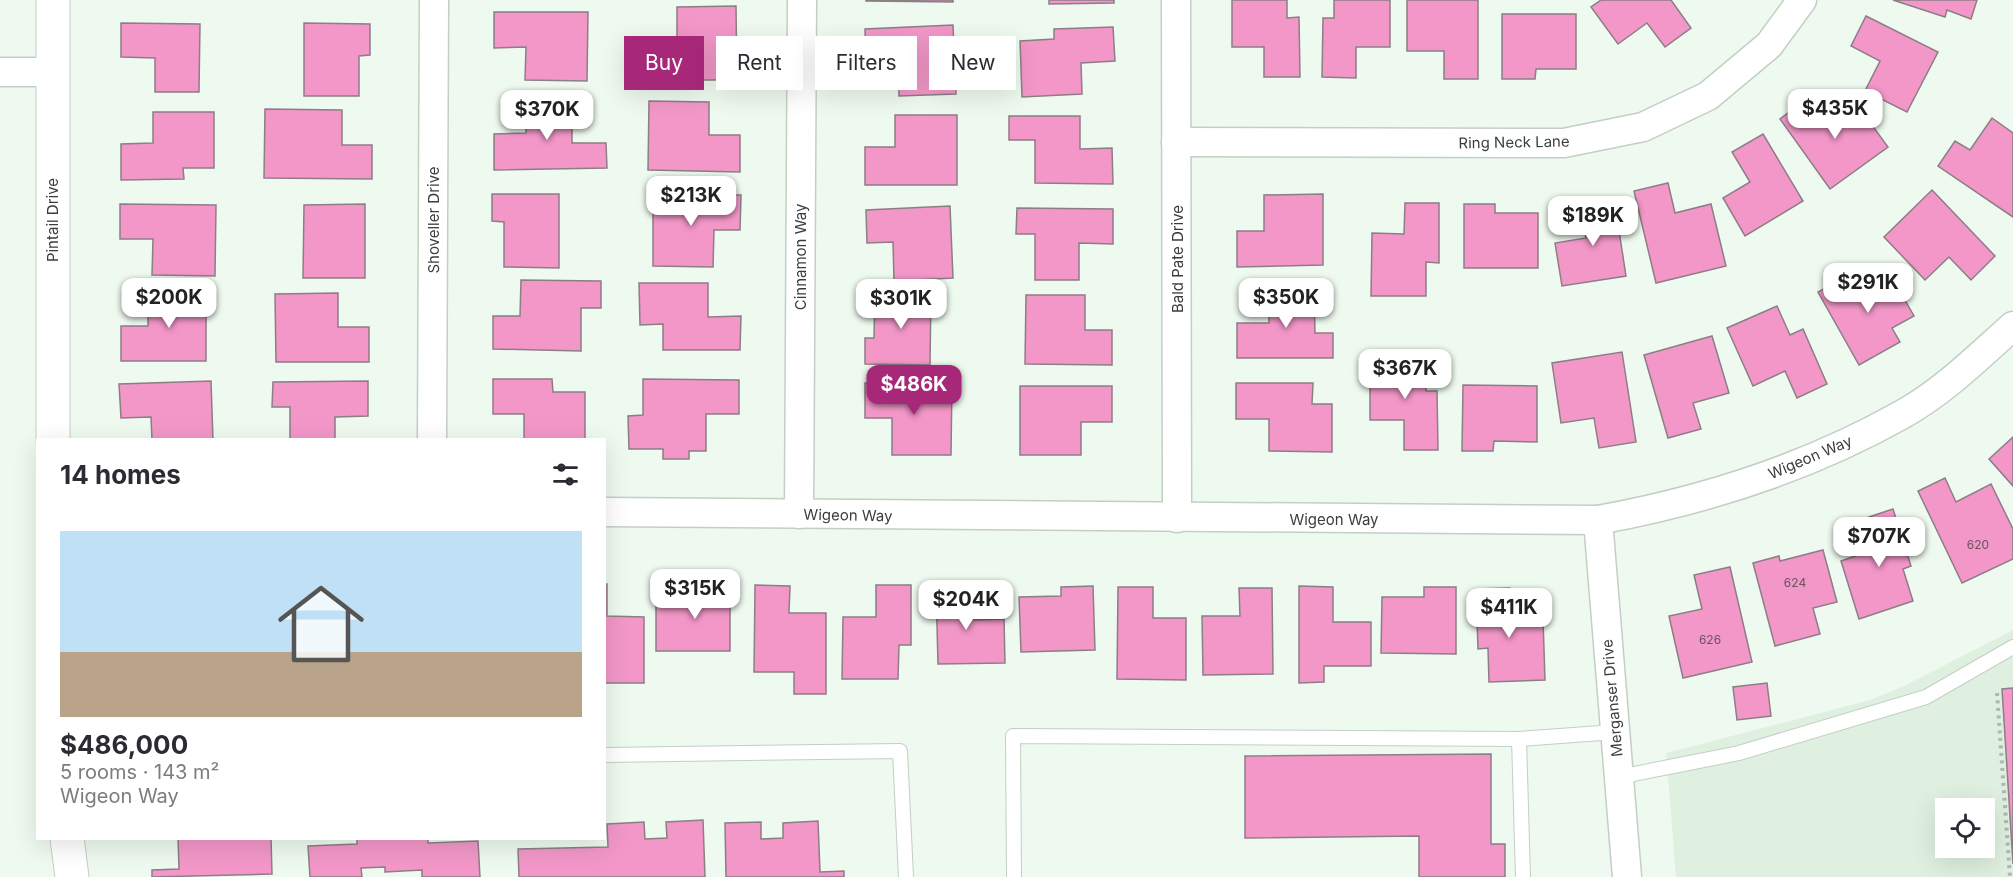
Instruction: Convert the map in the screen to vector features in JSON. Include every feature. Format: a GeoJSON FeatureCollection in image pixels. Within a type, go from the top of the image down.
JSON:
{"type":"FeatureCollection","features":[{"type":"Feature","properties":{"kind":"street","name":"Pintail Drive"},"geometry":{"type":"LineString","coordinates":[[52,438],[53,0]]}},
{"type":"Feature","properties":{"kind":"street","name":"Shoveller Drive"},"geometry":{"type":"LineString","coordinates":[[432,438],[434,0]]}},
{"type":"Feature","properties":{"kind":"street","name":"Cinnamon Way"},"geometry":{"type":"LineString","coordinates":[[799,514],[801,0]]}},
{"type":"Feature","properties":{"kind":"street","name":"Bald Pate Drive"},"geometry":{"type":"LineString","coordinates":[[1176,0],[1177,518]]}},
{"type":"Feature","properties":{"kind":"street","name":"Ring Neck Lane"},"geometry":{"type":"LineString","coordinates":[[1176,142],[1564,143],[1643,126],[1708,96],[1769,45],[1802,0]]}},
{"type":"Feature","properties":{"kind":"street"},"geometry":{"type":"LineString","coordinates":[[0,72],[52,72]]}},
{"type":"Feature","properties":{"kind":"street","name":"Wigeon Way"},"geometry":{"type":"LineString","coordinates":[[606,512],[1598,520],[1652,510],[1749,483],[1812,458],[1903,414],[1953,380],[2013,326]]}},
{"type":"Feature","properties":{"kind":"street","name":"Merganser Drive"},"geometry":{"type":"LineString","coordinates":[[1598,520],[1627,877]]}},
{"type":"Feature","properties":{"kind":"street"},"geometry":{"type":"LineString","coordinates":[[67,840],[72,877]]}},
{"type":"Feature","properties":{"kind":"lane"},"geometry":{"type":"LineString","coordinates":[[1619,777],[1739,753],[1926,697],[2013,647]]}},
{"type":"Feature","properties":{"kind":"lane"},"geometry":{"type":"LineString","coordinates":[[1014,877],[1013,736],[1519,739],[1615,732]]}},
{"type":"Feature","properties":{"kind":"lane"},"geometry":{"type":"LineString","coordinates":[[1519,739],[1523,877]]}},
{"type":"Feature","properties":{"kind":"lane"},"geometry":{"type":"LineString","coordinates":[[606,755],[900,751],[906,877]]}},
{"type":"Feature","properties":{"kind":"path"},"geometry":{"type":"LineString","coordinates":[[1997,693],[2010,877]]}},
{"type":"Feature","properties":{"kind":"shaded area"},"geometry":{"type":"Polygon","coordinates":[[[2013,630],[2013,877],[1676,877],[1666,753],[1870,700],[1902,687],[2013,630]]]}},
{"type":"Feature","properties":{"kind":"building"},"geometry":{"type":"Polygon","coordinates":[[[953,0],[953,2],[866,1],[953,0]]]}},
{"type":"Feature","properties":{"kind":"building"},"geometry":{"type":"Polygon","coordinates":[[[1049,0],[1114,0],[1114,3],[1049,4],[1049,0]]]}},
{"type":"Feature","properties":{"kind":"building"},"geometry":{"type":"Polygon","coordinates":[[[1232,0],[1287,0],[1287,18],[1299,17],[1300,77],[1264,77],[1264,47],[1232,47],[1232,0]]]}},
{"type":"Feature","properties":{"kind":"building"},"geometry":{"type":"Polygon","coordinates":[[[1334,0],[1390,0],[1390,47],[1356,47],[1356,78],[1322,77],[1323,18],[1334,18],[1334,0]]]}},
{"type":"Feature","properties":{"kind":"building"},"geometry":{"type":"Polygon","coordinates":[[[1407,0],[1478,0],[1478,79],[1444,79],[1444,51],[1407,51],[1407,0]]]}},
{"type":"Feature","properties":{"kind":"building"},"geometry":{"type":"Polygon","coordinates":[[[1601,0],[1671,0],[1691,28],[1665,47],[1647,23],[1618,44],[1591,7],[1601,0]]]}},
{"type":"Feature","properties":{"kind":"building"},"geometry":{"type":"Polygon","coordinates":[[[1893,0],[1977,0],[1971,19],[1947,10],[1945,17],[1893,0]]]}},
{"type":"Feature","properties":{"kind":"building"},"geometry":{"type":"Polygon","coordinates":[[[736,6],[736,36],[716,36],[716,80],[704,80],[704,36],[677,36],[677,7],[736,6]]]}},
{"type":"Feature","properties":{"kind":"building"},"geometry":{"type":"Polygon","coordinates":[[[494,12],[588,12],[587,81],[525,80],[526,47],[494,48],[494,12]]]}},
{"type":"Feature","properties":{"kind":"building"},"geometry":{"type":"Polygon","coordinates":[[[1502,14],[1576,14],[1576,69],[1536,69],[1535,79],[1502,79],[1502,14]]]}},
{"type":"Feature","properties":{"kind":"building"},"geometry":{"type":"Polygon","coordinates":[[[1866,16],[1938,52],[1907,112],[1865,91],[1880,61],[1851,46],[1866,16]]]}},
{"type":"Feature","properties":{"kind":"building"},"geometry":{"type":"Polygon","coordinates":[[[121,23],[200,24],[199,92],[155,92],[155,58],[121,57],[121,23]]]}},
{"type":"Feature","properties":{"kind":"building"},"geometry":{"type":"Polygon","coordinates":[[[304,23],[370,24],[370,55],[359,56],[359,96],[304,96],[304,23]]]}},
{"type":"Feature","properties":{"kind":"building"},"geometry":{"type":"Polygon","coordinates":[[[953,25],[953,36],[929,36],[929,90],[956,90],[956,94],[899,96],[899,90],[917,90],[917,36],[865,36],[865,29],[953,25]]]}},
{"type":"Feature","properties":{"kind":"building"},"geometry":{"type":"Polygon","coordinates":[[[1113,27],[1115,61],[1081,63],[1082,94],[1022,97],[1020,41],[1054,39],[1054,29],[1113,27]]]}},
{"type":"Feature","properties":{"kind":"building"},"geometry":{"type":"Polygon","coordinates":[[[572,98],[572,143],[606,143],[607,168],[494,170],[494,134],[526,133],[525,99],[572,98]]]}},
{"type":"Feature","properties":{"kind":"building"},"geometry":{"type":"Polygon","coordinates":[[[1853,99],[1888,147],[1830,189],[1780,119],[1805,100],[1822,122],[1853,99]]]}},
{"type":"Feature","properties":{"kind":"building"},"geometry":{"type":"Polygon","coordinates":[[[649,101],[709,102],[709,135],[740,135],[740,172],[648,170],[649,101]]]}},
{"type":"Feature","properties":{"kind":"building"},"geometry":{"type":"Polygon","coordinates":[[[265,109],[342,110],[342,145],[372,145],[372,179],[264,178],[265,109]]]}},
{"type":"Feature","properties":{"kind":"building"},"geometry":{"type":"Polygon","coordinates":[[[153,112],[214,112],[214,168],[183,168],[184,179],[121,180],[121,144],[153,143],[153,112]]]}},
{"type":"Feature","properties":{"kind":"building"},"geometry":{"type":"Polygon","coordinates":[[[895,115],[957,115],[957,185],[865,185],[865,147],[895,147],[895,115]]]}},
{"type":"Feature","properties":{"kind":"building"},"geometry":{"type":"Polygon","coordinates":[[[1009,116],[1080,116],[1080,149],[1112,148],[1113,184],[1035,183],[1035,140],[1009,140],[1009,116]]]}},
{"type":"Feature","properties":{"kind":"building"},"geometry":{"type":"Polygon","coordinates":[[[1992,118],[2013,133],[2013,217],[1938,166],[1955,141],[1970,150],[1992,118]]]}},
{"type":"Feature","properties":{"kind":"building"},"geometry":{"type":"Polygon","coordinates":[[[1763,134],[1803,201],[1745,236],[1723,198],[1750,182],[1732,152],[1763,134]]]}},
{"type":"Feature","properties":{"kind":"building"},"geometry":{"type":"Polygon","coordinates":[[[1668,183],[1675,213],[1711,204],[1726,266],[1656,283],[1634,191],[1668,183]]]}},
{"type":"Feature","properties":{"kind":"building"},"geometry":{"type":"Polygon","coordinates":[[[1932,190],[1995,256],[1971,280],[1949,257],[1925,280],[1884,237],[1932,190]]]}},
{"type":"Feature","properties":{"kind":"building"},"geometry":{"type":"Polygon","coordinates":[[[492,194],[559,194],[559,268],[504,267],[504,222],[492,221],[492,194]]]}},
{"type":"Feature","properties":{"kind":"building"},"geometry":{"type":"Polygon","coordinates":[[[653,194],[741,195],[740,230],[714,230],[713,267],[653,266],[653,194]]]}},
{"type":"Feature","properties":{"kind":"building"},"geometry":{"type":"Polygon","coordinates":[[[1323,194],[1323,265],[1237,267],[1237,231],[1264,231],[1264,195],[1323,194]]]}},
{"type":"Feature","properties":{"kind":"building"},"geometry":{"type":"Polygon","coordinates":[[[1614,198],[1626,276],[1562,286],[1555,243],[1586,238],[1580,204],[1614,198]]]}},
{"type":"Feature","properties":{"kind":"building"},"geometry":{"type":"Polygon","coordinates":[[[1405,203],[1439,203],[1439,263],[1426,262],[1426,296],[1371,296],[1372,233],[1404,234],[1405,203]]]}},
{"type":"Feature","properties":{"kind":"building"},"geometry":{"type":"Polygon","coordinates":[[[120,204],[216,205],[215,276],[152,275],[153,239],[120,239],[120,204]]]}},
{"type":"Feature","properties":{"kind":"building"},"geometry":{"type":"Polygon","coordinates":[[[365,204],[365,278],[303,278],[304,205],[365,204]]]}},
{"type":"Feature","properties":{"kind":"building"},"geometry":{"type":"Polygon","coordinates":[[[1464,204],[1495,204],[1495,213],[1538,213],[1538,268],[1464,268],[1464,204]]]}},
{"type":"Feature","properties":{"kind":"building"},"geometry":{"type":"Polygon","coordinates":[[[950,206],[953,278],[894,281],[893,242],[867,243],[866,210],[950,206]]]}},
{"type":"Feature","properties":{"kind":"building"},"geometry":{"type":"Polygon","coordinates":[[[1017,208],[1113,209],[1113,244],[1079,243],[1079,280],[1035,280],[1035,234],[1016,234],[1017,208]]]}},
{"type":"Feature","properties":{"kind":"building"},"geometry":{"type":"Polygon","coordinates":[[[1887,269],[1914,316],[1892,328],[1900,342],[1859,365],[1818,292],[1842,279],[1849,291],[1887,269]]]}},
{"type":"Feature","properties":{"kind":"building"},"geometry":{"type":"Polygon","coordinates":[[[521,280],[601,281],[601,308],[581,308],[581,351],[493,349],[493,316],[520,316],[521,280]]]}},
{"type":"Feature","properties":{"kind":"building"},"geometry":{"type":"Polygon","coordinates":[[[639,283],[708,283],[708,317],[741,316],[740,350],[663,350],[663,324],[640,325],[639,283]]]}},
{"type":"Feature","properties":{"kind":"building"},"geometry":{"type":"Polygon","coordinates":[[[1269,288],[1314,288],[1315,333],[1333,333],[1333,358],[1237,358],[1237,323],[1269,323],[1269,288]]]}},
{"type":"Feature","properties":{"kind":"building"},"geometry":{"type":"Polygon","coordinates":[[[148,290],[206,290],[206,361],[121,361],[121,326],[148,326],[148,290]]]}},
{"type":"Feature","properties":{"kind":"building"},"geometry":{"type":"Polygon","coordinates":[[[875,292],[931,293],[930,365],[865,364],[865,338],[874,338],[875,292]]]}},
{"type":"Feature","properties":{"kind":"building"},"geometry":{"type":"Polygon","coordinates":[[[338,293],[338,327],[369,327],[369,362],[276,362],[275,294],[338,293]]]}},
{"type":"Feature","properties":{"kind":"building"},"geometry":{"type":"Polygon","coordinates":[[[1026,295],[1085,295],[1085,330],[1112,330],[1112,365],[1025,364],[1026,295]]]}},
{"type":"Feature","properties":{"kind":"building"},"geometry":{"type":"Polygon","coordinates":[[[1777,306],[1790,335],[1803,329],[1827,384],[1797,398],[1785,371],[1753,386],[1727,328],[1777,306]]]}},
{"type":"Feature","properties":{"kind":"building"},"geometry":{"type":"Polygon","coordinates":[[[1712,336],[1729,393],[1693,403],[1701,429],[1668,438],[1644,355],[1712,336]]]}},
{"type":"Feature","properties":{"kind":"building"},"geometry":{"type":"Polygon","coordinates":[[[1622,352],[1636,442],[1599,448],[1594,418],[1561,423],[1552,363],[1622,352]]]}},
{"type":"Feature","properties":{"kind":"building"},"geometry":{"type":"Polygon","coordinates":[[[1370,358],[1426,358],[1426,391],[1437,391],[1438,450],[1404,450],[1404,420],[1370,420],[1370,358]]]}},
{"type":"Feature","properties":{"kind":"building"},"geometry":{"type":"Polygon","coordinates":[[[493,379],[552,379],[553,392],[585,392],[585,438],[524,438],[524,414],[493,414],[493,379]]]}},
{"type":"Feature","properties":{"kind":"building"},"geometry":{"type":"Polygon","coordinates":[[[643,379],[739,380],[739,414],[706,414],[706,451],[689,451],[689,459],[663,459],[663,449],[629,449],[628,416],[643,415],[643,379]]]}},
{"type":"Feature","properties":{"kind":"building"},"geometry":{"type":"Polygon","coordinates":[[[211,381],[213,438],[152,438],[151,417],[121,418],[119,384],[211,381]]]}},
{"type":"Feature","properties":{"kind":"building"},"geometry":{"type":"Polygon","coordinates":[[[368,381],[368,416],[335,417],[335,438],[290,438],[290,407],[272,407],[273,382],[368,381]]]}},
{"type":"Feature","properties":{"kind":"building"},"geometry":{"type":"Polygon","coordinates":[[[865,383],[952,384],[951,455],[892,455],[892,418],[865,418],[865,383]]]}},
{"type":"Feature","properties":{"kind":"building"},"geometry":{"type":"Polygon","coordinates":[[[1236,383],[1313,383],[1312,404],[1332,404],[1332,452],[1269,451],[1269,419],[1236,419],[1236,383]]]}},
{"type":"Feature","properties":{"kind":"building"},"geometry":{"type":"Polygon","coordinates":[[[1463,385],[1537,386],[1537,442],[1494,441],[1493,451],[1462,451],[1463,385]]]}},
{"type":"Feature","properties":{"kind":"building"},"geometry":{"type":"Polygon","coordinates":[[[1020,386],[1112,386],[1112,422],[1081,422],[1081,455],[1020,455],[1020,386]]]}},
{"type":"Feature","properties":{"kind":"building"},"geometry":{"type":"Polygon","coordinates":[[[2013,437],[2013,486],[1989,459],[2013,437]]]}},
{"type":"Feature","properties":{"kind":"building"},"geometry":{"type":"Polygon","coordinates":[[[1945,478],[1956,502],[1991,484],[2013,529],[2013,559],[1962,583],[1918,491],[1945,478]]]}},
{"type":"Feature","properties":{"kind":"building"},"geometry":{"type":"Polygon","coordinates":[[[1893,509],[1911,566],[1903,569],[1913,601],[1859,619],[1841,561],[1870,551],[1860,520],[1893,509]]]}},
{"type":"Feature","properties":{"kind":"building"},"geometry":{"type":"Polygon","coordinates":[[[1823,550],[1837,602],[1813,608],[1820,634],[1775,646],[1753,563],[1779,556],[1780,561],[1823,550]]]}},
{"type":"Feature","properties":{"kind":"building"},"geometry":{"type":"Polygon","coordinates":[[[1730,567],[1752,662],[1683,678],[1669,616],[1702,609],[1694,575],[1730,567]]]}},
{"type":"Feature","properties":{"kind":"building"},"geometry":{"type":"Polygon","coordinates":[[[606,584],[607,616],[644,617],[644,683],[606,683],[606,584]]]}},
{"type":"Feature","properties":{"kind":"building"},"geometry":{"type":"Polygon","coordinates":[[[695,585],[730,585],[730,651],[656,651],[656,595],[696,595],[695,585]]]}},
{"type":"Feature","properties":{"kind":"building"},"geometry":{"type":"Polygon","coordinates":[[[755,585],[790,586],[789,613],[826,613],[826,694],[794,694],[794,672],[754,672],[755,585]]]}},
{"type":"Feature","properties":{"kind":"building"},"geometry":{"type":"Polygon","coordinates":[[[876,585],[911,585],[911,645],[899,645],[898,679],[842,679],[843,617],[876,617],[876,585]]]}},
{"type":"Feature","properties":{"kind":"building"},"geometry":{"type":"Polygon","coordinates":[[[970,586],[970,620],[1004,619],[1005,663],[938,664],[936,587],[970,586]]]}},
{"type":"Feature","properties":{"kind":"building"},"geometry":{"type":"Polygon","coordinates":[[[1093,586],[1095,650],[1021,652],[1019,597],[1061,596],[1061,587],[1093,586]]]}},
{"type":"Feature","properties":{"kind":"building"},"geometry":{"type":"Polygon","coordinates":[[[1299,586],[1333,587],[1333,622],[1371,622],[1371,666],[1324,666],[1324,682],[1299,683],[1299,586]]]}},
{"type":"Feature","properties":{"kind":"building"},"geometry":{"type":"Polygon","coordinates":[[[1118,587],[1153,587],[1153,618],[1186,618],[1186,680],[1117,679],[1118,587]]]}},
{"type":"Feature","properties":{"kind":"building"},"geometry":{"type":"Polygon","coordinates":[[[1424,587],[1456,587],[1456,654],[1381,653],[1382,597],[1424,597],[1424,587]]]}},
{"type":"Feature","properties":{"kind":"building"},"geometry":{"type":"Polygon","coordinates":[[[1239,588],[1272,588],[1273,674],[1203,675],[1202,616],[1240,616],[1239,588]]]}},
{"type":"Feature","properties":{"kind":"building"},"geometry":{"type":"Polygon","coordinates":[[[1510,588],[1511,620],[1543,619],[1545,680],[1489,682],[1488,648],[1478,649],[1476,589],[1510,588]]]}},
{"type":"Feature","properties":{"kind":"building"},"geometry":{"type":"Polygon","coordinates":[[[1767,683],[1771,716],[1737,720],[1733,687],[1767,683]]]}},
{"type":"Feature","properties":{"kind":"building"},"geometry":{"type":"Polygon","coordinates":[[[2013,688],[2013,864],[2002,689],[2013,688]]]}},
{"type":"Feature","properties":{"kind":"building"},"geometry":{"type":"Polygon","coordinates":[[[1491,754],[1491,844],[1505,844],[1505,877],[1419,877],[1419,836],[1245,838],[1245,756],[1491,754]]]}},
{"type":"Feature","properties":{"kind":"building"},"geometry":{"type":"Polygon","coordinates":[[[703,820],[705,877],[519,877],[518,849],[608,847],[607,824],[644,822],[645,839],[667,838],[666,822],[703,820]]]}},
{"type":"Feature","properties":{"kind":"building"},"geometry":{"type":"Polygon","coordinates":[[[818,821],[820,872],[844,871],[844,877],[726,877],[725,823],[761,822],[761,839],[783,838],[783,823],[818,821]]]}},
{"type":"Feature","properties":{"kind":"building"},"geometry":{"type":"Polygon","coordinates":[[[178,840],[271,840],[272,874],[152,877],[152,870],[179,869],[178,840]]]}},
{"type":"Feature","properties":{"kind":"building"},"geometry":{"type":"Polygon","coordinates":[[[357,840],[428,840],[428,843],[478,841],[480,877],[422,877],[422,870],[385,872],[385,867],[361,868],[362,877],[310,877],[308,846],[357,844],[357,840]]]}}]}
